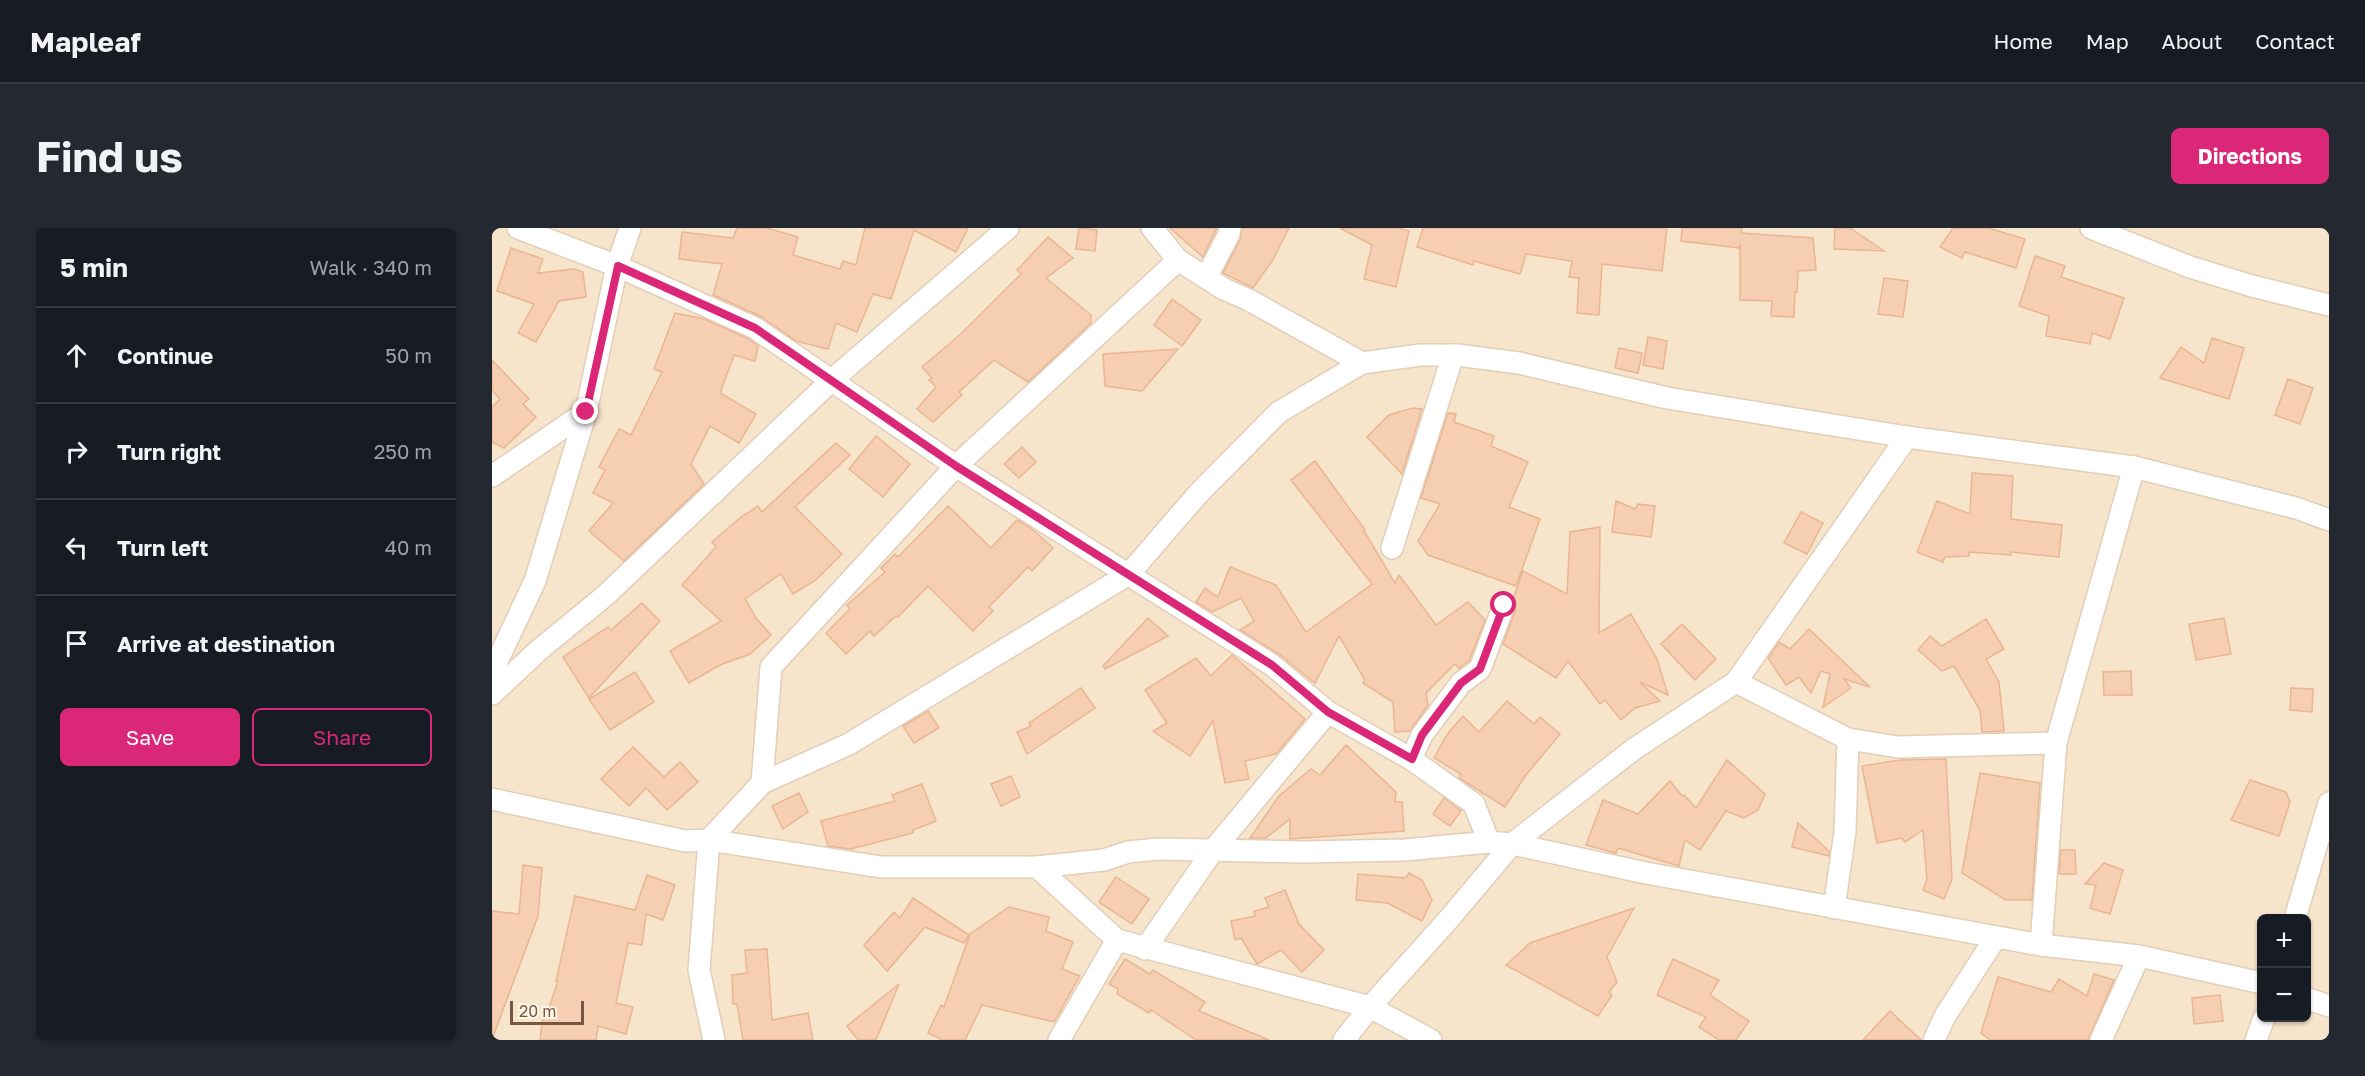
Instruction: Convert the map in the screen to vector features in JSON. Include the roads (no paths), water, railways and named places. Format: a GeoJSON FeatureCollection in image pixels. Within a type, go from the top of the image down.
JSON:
{"type":"FeatureCollection","features":[{"type":"Feature","properties":{"kind":"street"},"geometry":{"type":"LineString","coordinates":[[518,228],[618,266],[755,328],[956,466],[1272,665],[1328,712],[1412,759],[1474,804],[1489,842]]}},
{"type":"Feature","properties":{"kind":"street"},"geometry":{"type":"LineString","coordinates":[[492,672],[535,581],[586,412],[618,266],[630,228]]}},
{"type":"Feature","properties":{"kind":"street"},"geometry":{"type":"LineString","coordinates":[[492,694],[539,650],[606,595],[832,380],[1008,228]]}},
{"type":"Feature","properties":{"kind":"street"},"geometry":{"type":"LineString","coordinates":[[1152,228],[1178,260],[1206,278],[1362,363]]}},
{"type":"Feature","properties":{"kind":"street"},"geometry":{"type":"LineString","coordinates":[[1206,278],[1230,228]]}},
{"type":"Feature","properties":{"kind":"street"},"geometry":{"type":"LineString","coordinates":[[2091,228],[2190,267],[2252,286],[2329,305]]}},
{"type":"Feature","properties":{"kind":"street"},"geometry":{"type":"LineString","coordinates":[[762,783],[771,667],[956,466],[1178,260]]}},
{"type":"Feature","properties":{"kind":"street"},"geometry":{"type":"LineString","coordinates":[[714,1040],[699,970],[709,840],[762,783],[849,744],[1130,574],[1198,494],[1279,412],[1362,363],[1420,355],[1453,355],[1519,363],[1667,398],[1907,437],[2134,467],[2296,508],[2329,520]]}},
{"type":"Feature","properties":{"kind":"street"},"geometry":{"type":"LineString","coordinates":[[1392,548],[1453,355]]}},
{"type":"Feature","properties":{"kind":"street"},"geometry":{"type":"LineString","coordinates":[[492,476],[586,412]]}},
{"type":"Feature","properties":{"kind":"street"},"geometry":{"type":"LineString","coordinates":[[1344,1040],[1512,844],[1634,749],[1736,682],[1907,437]]}},
{"type":"Feature","properties":{"kind":"street"},"geometry":{"type":"LineString","coordinates":[[2041,945],[2056,743],[2134,467]]}},
{"type":"Feature","properties":{"kind":"street"},"geometry":{"type":"LineString","coordinates":[[1412,759],[1422,735],[1461,683],[1480,669],[1504,605]]}},
{"type":"Feature","properties":{"kind":"street"},"geometry":{"type":"LineString","coordinates":[[1736,682],[1848,739],[1899,747],[2056,743]]}},
{"type":"Feature","properties":{"kind":"street"},"geometry":{"type":"LineString","coordinates":[[1145,949],[1214,849],[1328,712]]}},
{"type":"Feature","properties":{"kind":"street"},"geometry":{"type":"LineString","coordinates":[[1834,908],[1845,832],[1848,739]]}},
{"type":"Feature","properties":{"kind":"street"},"geometry":{"type":"LineString","coordinates":[[492,799],[685,841],[709,840],[881,867],[1037,867],[1104,860],[1128,852],[1158,849],[1302,852],[1405,850],[1489,842],[1512,844],[1646,873],[1834,908],[2041,945],[2139,956],[2257,982]]}},
{"type":"Feature","properties":{"kind":"street"},"geometry":{"type":"LineString","coordinates":[[2296,914],[2329,803]]}},
{"type":"Feature","properties":{"kind":"street"},"geometry":{"type":"LineString","coordinates":[[1037,867],[1117,940],[1370,1007],[1431,1040]]}},
{"type":"Feature","properties":{"kind":"street"},"geometry":{"type":"LineString","coordinates":[[1934,1040],[1945,1016],[1996,937]]}},
{"type":"Feature","properties":{"kind":"street"},"geometry":{"type":"LineString","coordinates":[[1059,1040],[1117,940]]}},
{"type":"Feature","properties":{"kind":"street"},"geometry":{"type":"LineString","coordinates":[[2101,1040],[2139,956]]}},
{"type":"Feature","properties":{"kind":"street"},"geometry":{"type":"LineString","coordinates":[[2311,999],[2329,1006]]}},
{"type":"Feature","properties":{"kind":"street"},"geometry":{"type":"LineString","coordinates":[[2256,1040],[2262,1022]]}}]}
